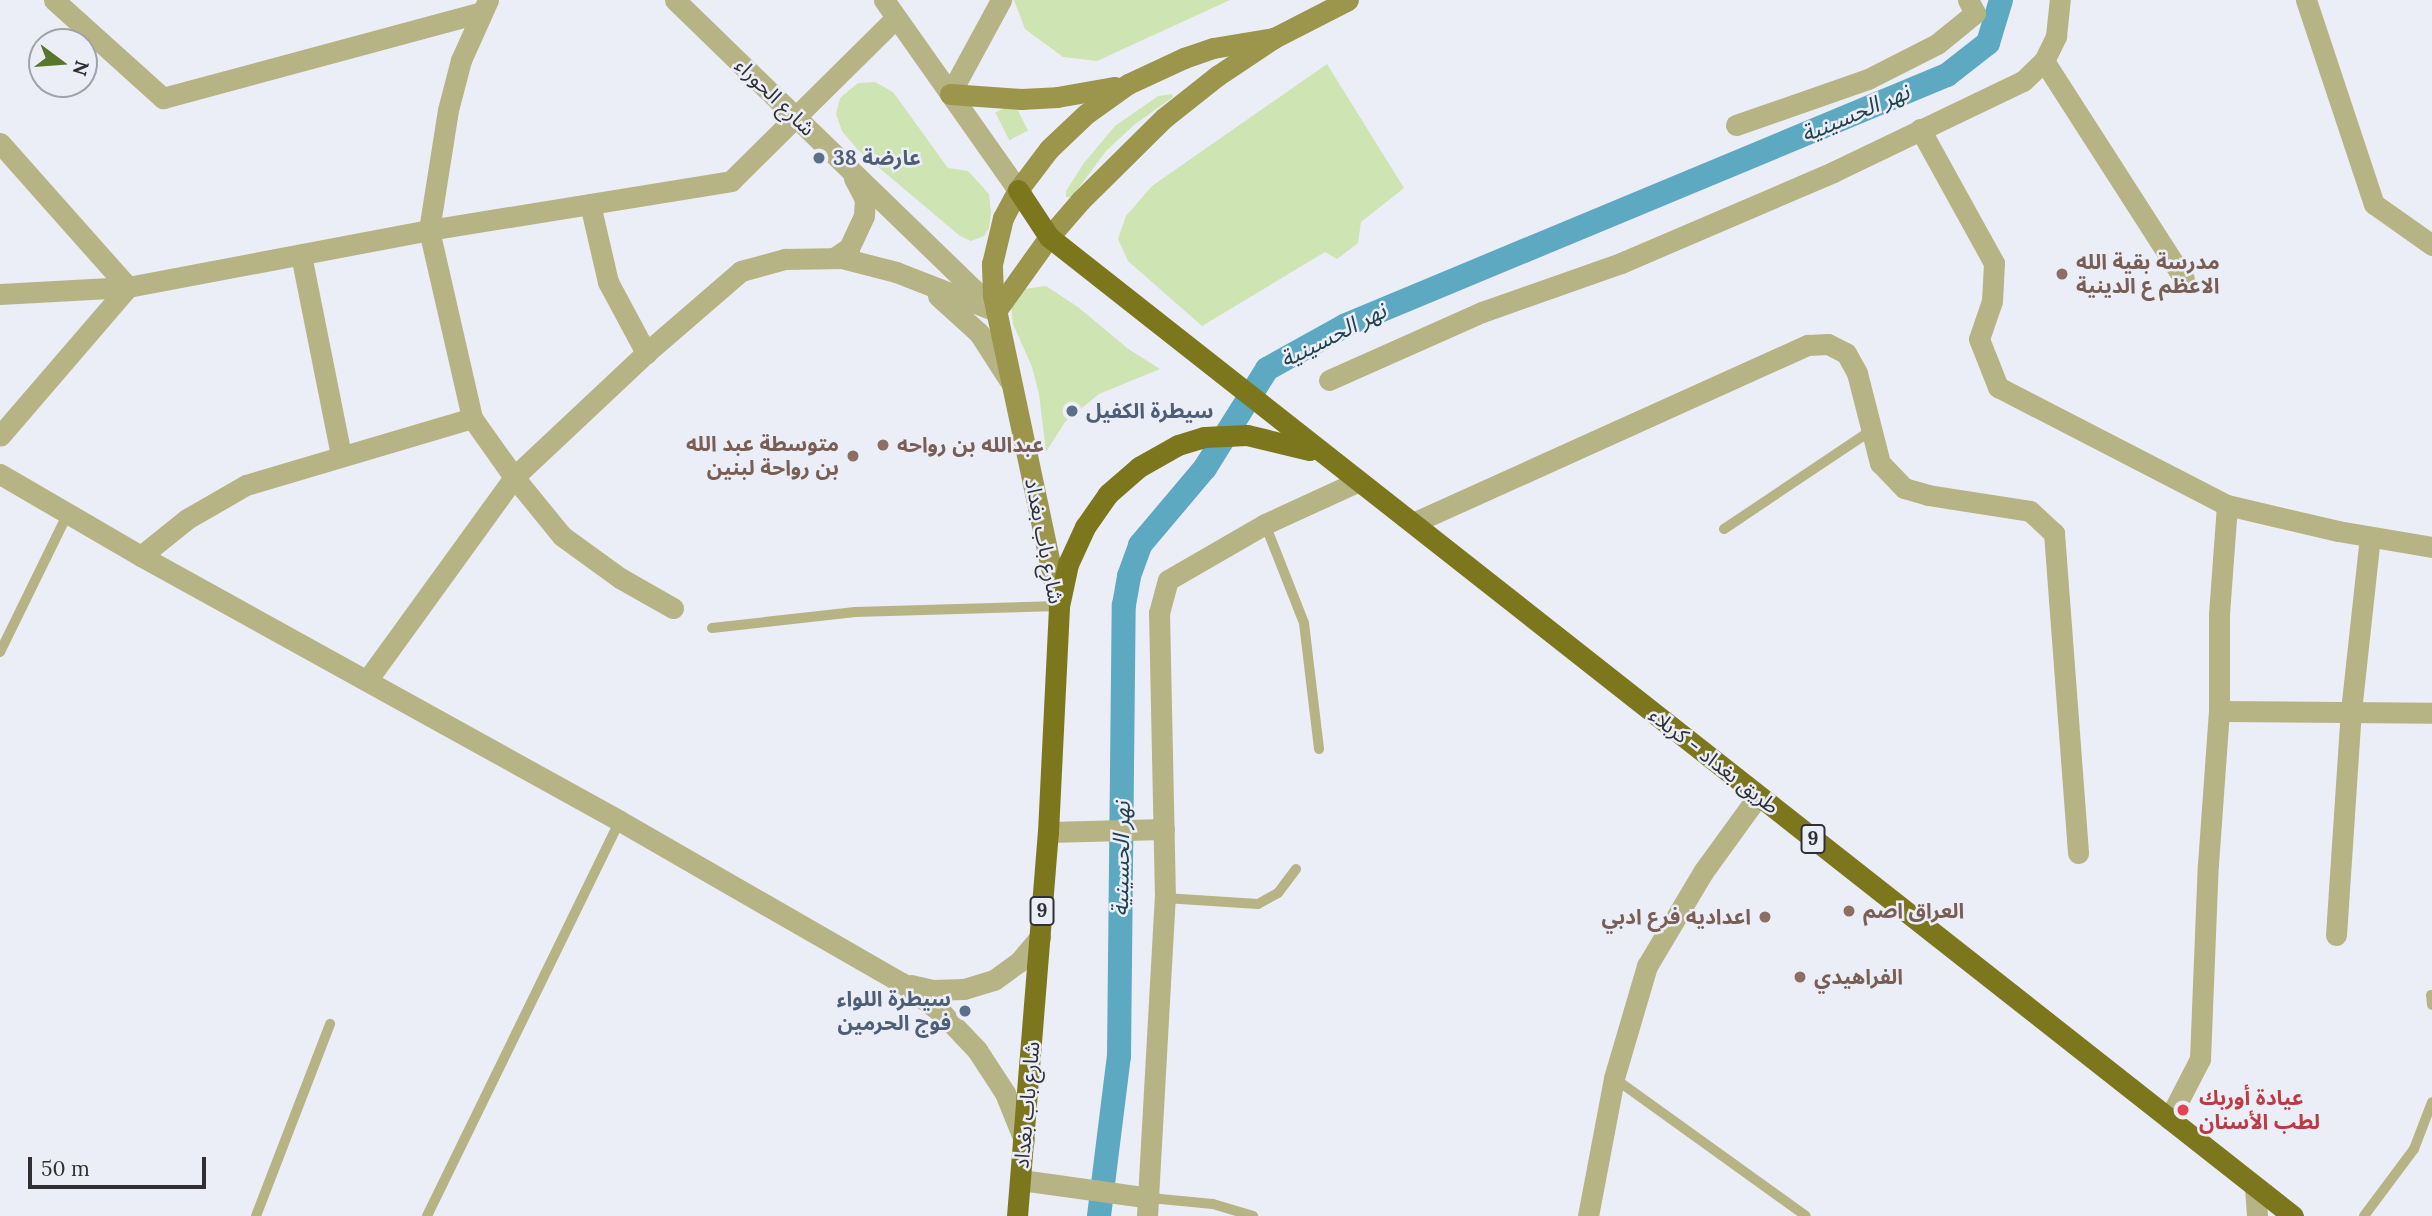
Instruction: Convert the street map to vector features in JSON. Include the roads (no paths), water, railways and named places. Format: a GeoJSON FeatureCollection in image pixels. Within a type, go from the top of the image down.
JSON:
{"type":"FeatureCollection","features":[{"type":"Feature","properties":{"kind":"highway","name":"طريق بغداد - كربلاء"},"geometry":{"type":"LineString","coordinates":[[1017,190],[1049,237],[1241,390],[1304,444],[1332,461],[1413,523],[2293,1216]]}},
{"type":"Feature","properties":{"kind":"highway","name":"9"},"geometry":{"type":"LineString","coordinates":[[1059,606],[1062,584],[1075,545],[1108,494],[1156,456],[1204,437],[1247,435],[1304,444]]}},
{"type":"Feature","properties":{"kind":"highway","name":"شارع باب بغداد"},"geometry":{"type":"LineString","coordinates":[[1017,1216],[1048,832],[1059,606]]}},
{"type":"Feature","properties":{"kind":"main road"},"geometry":{"type":"LineString","coordinates":[[996,311],[1049,237],[1115,164],[1164,118],[1217,76],[1274,38],[1341,2]]}},
{"type":"Feature","properties":{"kind":"main road"},"geometry":{"type":"LineString","coordinates":[[950,94],[1021,99],[1081,94],[1128,84],[1164,66],[1213,48],[1274,38]]}},
{"type":"Feature","properties":{"kind":"main road","name":"شارع باب بغداد"},"geometry":{"type":"LineString","coordinates":[[1059,606],[996,311],[992,279],[994,248],[1003,218],[1017,190],[1067,131],[1128,84]]}},
{"type":"Feature","properties":{"kind":"street"},"geometry":{"type":"LineString","coordinates":[[54,0],[163,97],[485,6]]}},
{"type":"Feature","properties":{"kind":"street","name":"شارع الحوراء"},"geometry":{"type":"LineString","coordinates":[[675,0],[996,311]]}},
{"type":"Feature","properties":{"kind":"street"},"geometry":{"type":"LineString","coordinates":[[950,94],[1001,0]]}},
{"type":"Feature","properties":{"kind":"street"},"geometry":{"type":"LineString","coordinates":[[1736,125],[1868,79],[1937,44],[1975,13],[1968,0]]}},
{"type":"Feature","properties":{"kind":"street"},"geometry":{"type":"LineString","coordinates":[[1329,380],[1482,312],[1621,263],[1833,172],[2023,82],[2044,61],[2056,36],[2060,0]]}},
{"type":"Feature","properties":{"kind":"street"},"geometry":{"type":"LineString","coordinates":[[2306,0],[2374,204],[2432,245]]}},
{"type":"Feature","properties":{"kind":"street"},"geometry":{"type":"LineString","coordinates":[[485,6],[461,60],[448,110],[429,230],[472,418],[514,477],[562,536],[620,578],[673,608]]}},
{"type":"Feature","properties":{"kind":"street"},"geometry":{"type":"LineString","coordinates":[[0,294],[128,287],[429,230],[731,181],[795,116],[890,9],[1017,190]]}},
{"type":"Feature","properties":{"kind":"street"},"geometry":{"type":"LineString","coordinates":[[2044,61],[2184,279]]}},
{"type":"Feature","properties":{"kind":"street"},"geometry":{"type":"LineString","coordinates":[[1920,129],[1994,262],[1992,301],[1979,339],[1998,387],[2227,505],[2370,537],[2432,547]]}},
{"type":"Feature","properties":{"kind":"street"},"geometry":{"type":"LineString","coordinates":[[0,143],[128,287]]}},
{"type":"Feature","properties":{"kind":"street"},"geometry":{"type":"LineString","coordinates":[[834,258],[849,248],[864,216],[865,200],[848,167]]}},
{"type":"Feature","properties":{"kind":"street"},"geometry":{"type":"LineString","coordinates":[[590,204],[608,282],[646,354]]}},
{"type":"Feature","properties":{"kind":"street"},"geometry":{"type":"LineString","coordinates":[[301,255],[341,456]]}},
{"type":"Feature","properties":{"kind":"street"},"geometry":{"type":"LineString","coordinates":[[368,679],[514,477],[646,354],[741,271],[785,258],[834,258],[896,272],[996,311]]}},
{"type":"Feature","properties":{"kind":"street"},"geometry":{"type":"LineString","coordinates":[[896,272],[933,292],[965,318],[992,350],[1012,386]]}},
{"type":"Feature","properties":{"kind":"street"},"geometry":{"type":"LineString","coordinates":[[0,436],[128,287]]}},
{"type":"Feature","properties":{"kind":"street"},"geometry":{"type":"LineString","coordinates":[[1413,523],[1808,345],[1828,344],[1846,354],[1857,373],[1880,463],[1904,488],[1928,495],[2031,511],[2054,533],[2078,853]]}},
{"type":"Feature","properties":{"kind":"street"},"geometry":{"type":"LineString","coordinates":[[141,556],[187,519],[246,485],[472,418]]}},
{"type":"Feature","properties":{"kind":"street"},"geometry":{"type":"LineString","coordinates":[[0,474],[141,556],[368,679],[620,821],[902,983],[942,1013],[977,1050],[1004,1093],[1024,1140]]}},
{"type":"Feature","properties":{"kind":"street"},"geometry":{"type":"LineString","coordinates":[[1021,1180],[1121,1194],[1149,1207],[1165,898],[1159,613],[1168,580],[1307,502],[1359,481]]}},
{"type":"Feature","properties":{"kind":"street"},"geometry":{"type":"LineString","coordinates":[[2169,1119],[2200,1059],[2208,864],[2219,710],[2219,614],[2227,505]]}},
{"type":"Feature","properties":{"kind":"street"},"geometry":{"type":"LineString","coordinates":[[2336,935],[2351,711],[2370,537]]}},
{"type":"Feature","properties":{"kind":"street"},"geometry":{"type":"LineString","coordinates":[[2219,710],[2432,713]]}},
{"type":"Feature","properties":{"kind":"street"},"geometry":{"type":"LineString","coordinates":[[1588,1216],[1614,1078],[1647,966],[1703,872],[1758,796]]}},
{"type":"Feature","properties":{"kind":"street"},"geometry":{"type":"LineString","coordinates":[[1048,832],[1164,829]]}},
{"type":"Feature","properties":{"kind":"street"},"geometry":{"type":"LineString","coordinates":[[902,983],[932,990],[953,990],[994,980],[1019,962],[1040,937]]}},
{"type":"Feature","properties":{"kind":"street"},"geometry":{"type":"LineString","coordinates":[[2255,1187],[2256,1216]]}},
{"type":"Feature","properties":{"kind":"lane"},"geometry":{"type":"LineString","coordinates":[[1724,529],[1872,430]]}},
{"type":"Feature","properties":{"kind":"lane"},"geometry":{"type":"LineString","coordinates":[[0,652],[68,513]]}},
{"type":"Feature","properties":{"kind":"lane"},"geometry":{"type":"LineString","coordinates":[[1265,524],[1304,623],[1319,748]]}},
{"type":"Feature","properties":{"kind":"lane"},"geometry":{"type":"LineString","coordinates":[[712,628],[855,611],[1059,606]]}},
{"type":"Feature","properties":{"kind":"lane"},"geometry":{"type":"LineString","coordinates":[[426,1216],[620,821]]}},
{"type":"Feature","properties":{"kind":"lane"},"geometry":{"type":"LineString","coordinates":[[1165,898],[1258,904],[1278,893],[1296,869]]}},
{"type":"Feature","properties":{"kind":"lane"},"geometry":{"type":"LineString","coordinates":[[256,1216],[330,1024]]}},
{"type":"Feature","properties":{"kind":"lane"},"geometry":{"type":"LineString","coordinates":[[1614,1078],[1806,1216]]}},
{"type":"Feature","properties":{"kind":"lane"},"geometry":{"type":"LineString","coordinates":[[2364,1216],[2414,1149],[2432,1102]]}},
{"type":"Feature","properties":{"kind":"lane"},"geometry":{"type":"LineString","coordinates":[[1149,1207],[1213,1204],[1253,1216]]}},
{"type":"Feature","properties":{"kind":"waterway","name":"نهر الحسينية"},"geometry":{"type":"LineString","coordinates":[[1099,1216],[1119,1056],[1124,605],[1129,576],[1140,545],[1205,468],[1267,369],[1346,325],[1947,75],[1988,43],[2001,0]]}},
{"type":"Feature","properties":{"kind":"place","name":"عارضة 38"},"geometry":{"type":"Point","coordinates":[819,158]}},
{"type":"Feature","properties":{"kind":"place","name":"مدرسة بقية الله الاعظم ع الدينية"},"geometry":{"type":"Point","coordinates":[2062,274]}},
{"type":"Feature","properties":{"kind":"place","name":"سيطرة الكفيل"},"geometry":{"type":"Point","coordinates":[1072,411]}},
{"type":"Feature","properties":{"kind":"place","name":"عبدالله بن رواحه"},"geometry":{"type":"Point","coordinates":[883,445]}},
{"type":"Feature","properties":{"kind":"place","name":"متوسطة عبد الله بن رواحة لبنين"},"geometry":{"type":"Point","coordinates":[853,456]}},
{"type":"Feature","properties":{"kind":"place","name":"العراق اصم"},"geometry":{"type":"Point","coordinates":[1849,911]}},
{"type":"Feature","properties":{"kind":"place","name":"اعداديه فرع ادبي"},"geometry":{"type":"Point","coordinates":[1765,917]}},
{"type":"Feature","properties":{"kind":"place","name":"الفراهيدي"},"geometry":{"type":"Point","coordinates":[1800,977]}},
{"type":"Feature","properties":{"kind":"place","name":"سيطرة اللواء فوج الحرمين"},"geometry":{"type":"Point","coordinates":[965,1011]}},
{"type":"Feature","properties":{"kind":"place","name":"عيادة أوربك لطب الأسنان"},"geometry":{"type":"Point","coordinates":[2183,1110]}}]}
